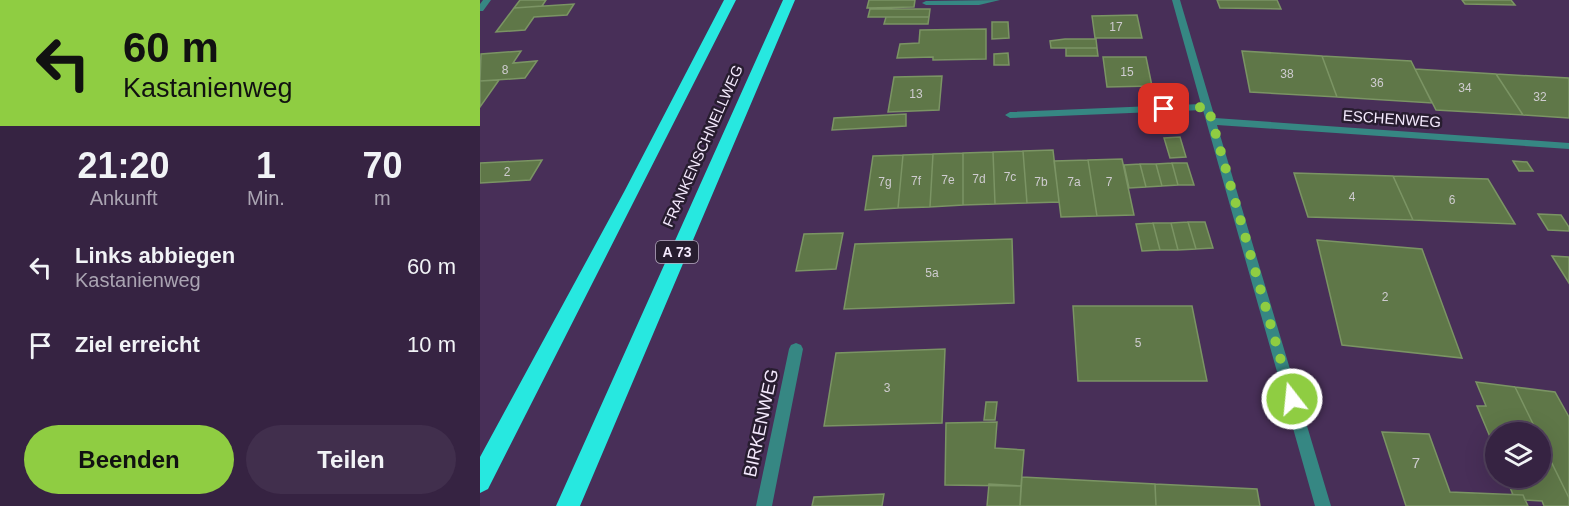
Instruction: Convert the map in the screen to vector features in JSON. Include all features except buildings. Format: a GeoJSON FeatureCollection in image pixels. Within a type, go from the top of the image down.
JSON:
{"type":"FeatureCollection","features":[{"type":"Feature","properties":{"kind":"highway"},"geometry":{"type":"LineString","coordinates":[[480,481],[730,0]]}},
{"type":"Feature","properties":{"kind":"highway","name":"FRANKENSCHNELLWEG"},"geometry":{"type":"LineString","coordinates":[[568,506],[789,0]]}},
{"type":"Feature","properties":{"kind":"street"},"geometry":{"type":"LineString","coordinates":[[480,9],[487,0]]}},
{"type":"Feature","properties":{"kind":"street"},"geometry":{"type":"LineString","coordinates":[[926,3],[979,3],[996,0]]}},
{"type":"Feature","properties":{"kind":"street"},"geometry":{"type":"LineString","coordinates":[[1176,0],[1323,506]]}},
{"type":"Feature","properties":{"kind":"street"},"geometry":{"type":"LineString","coordinates":[[1010,115],[1208,107]]}},
{"type":"Feature","properties":{"kind":"street","name":"ESCHENWEG"},"geometry":{"type":"LineString","coordinates":[[1213,122],[1569,146]]}},
{"type":"Feature","properties":{"kind":"street","name":"BIRKENWEG"},"geometry":{"type":"LineString","coordinates":[[764,506],[796,349]]}},
{"type":"Feature","properties":{"kind":"route"},"geometry":{"type":"LineString","coordinates":[[1164,109],[1208,107],[1292,399]]}}]}
